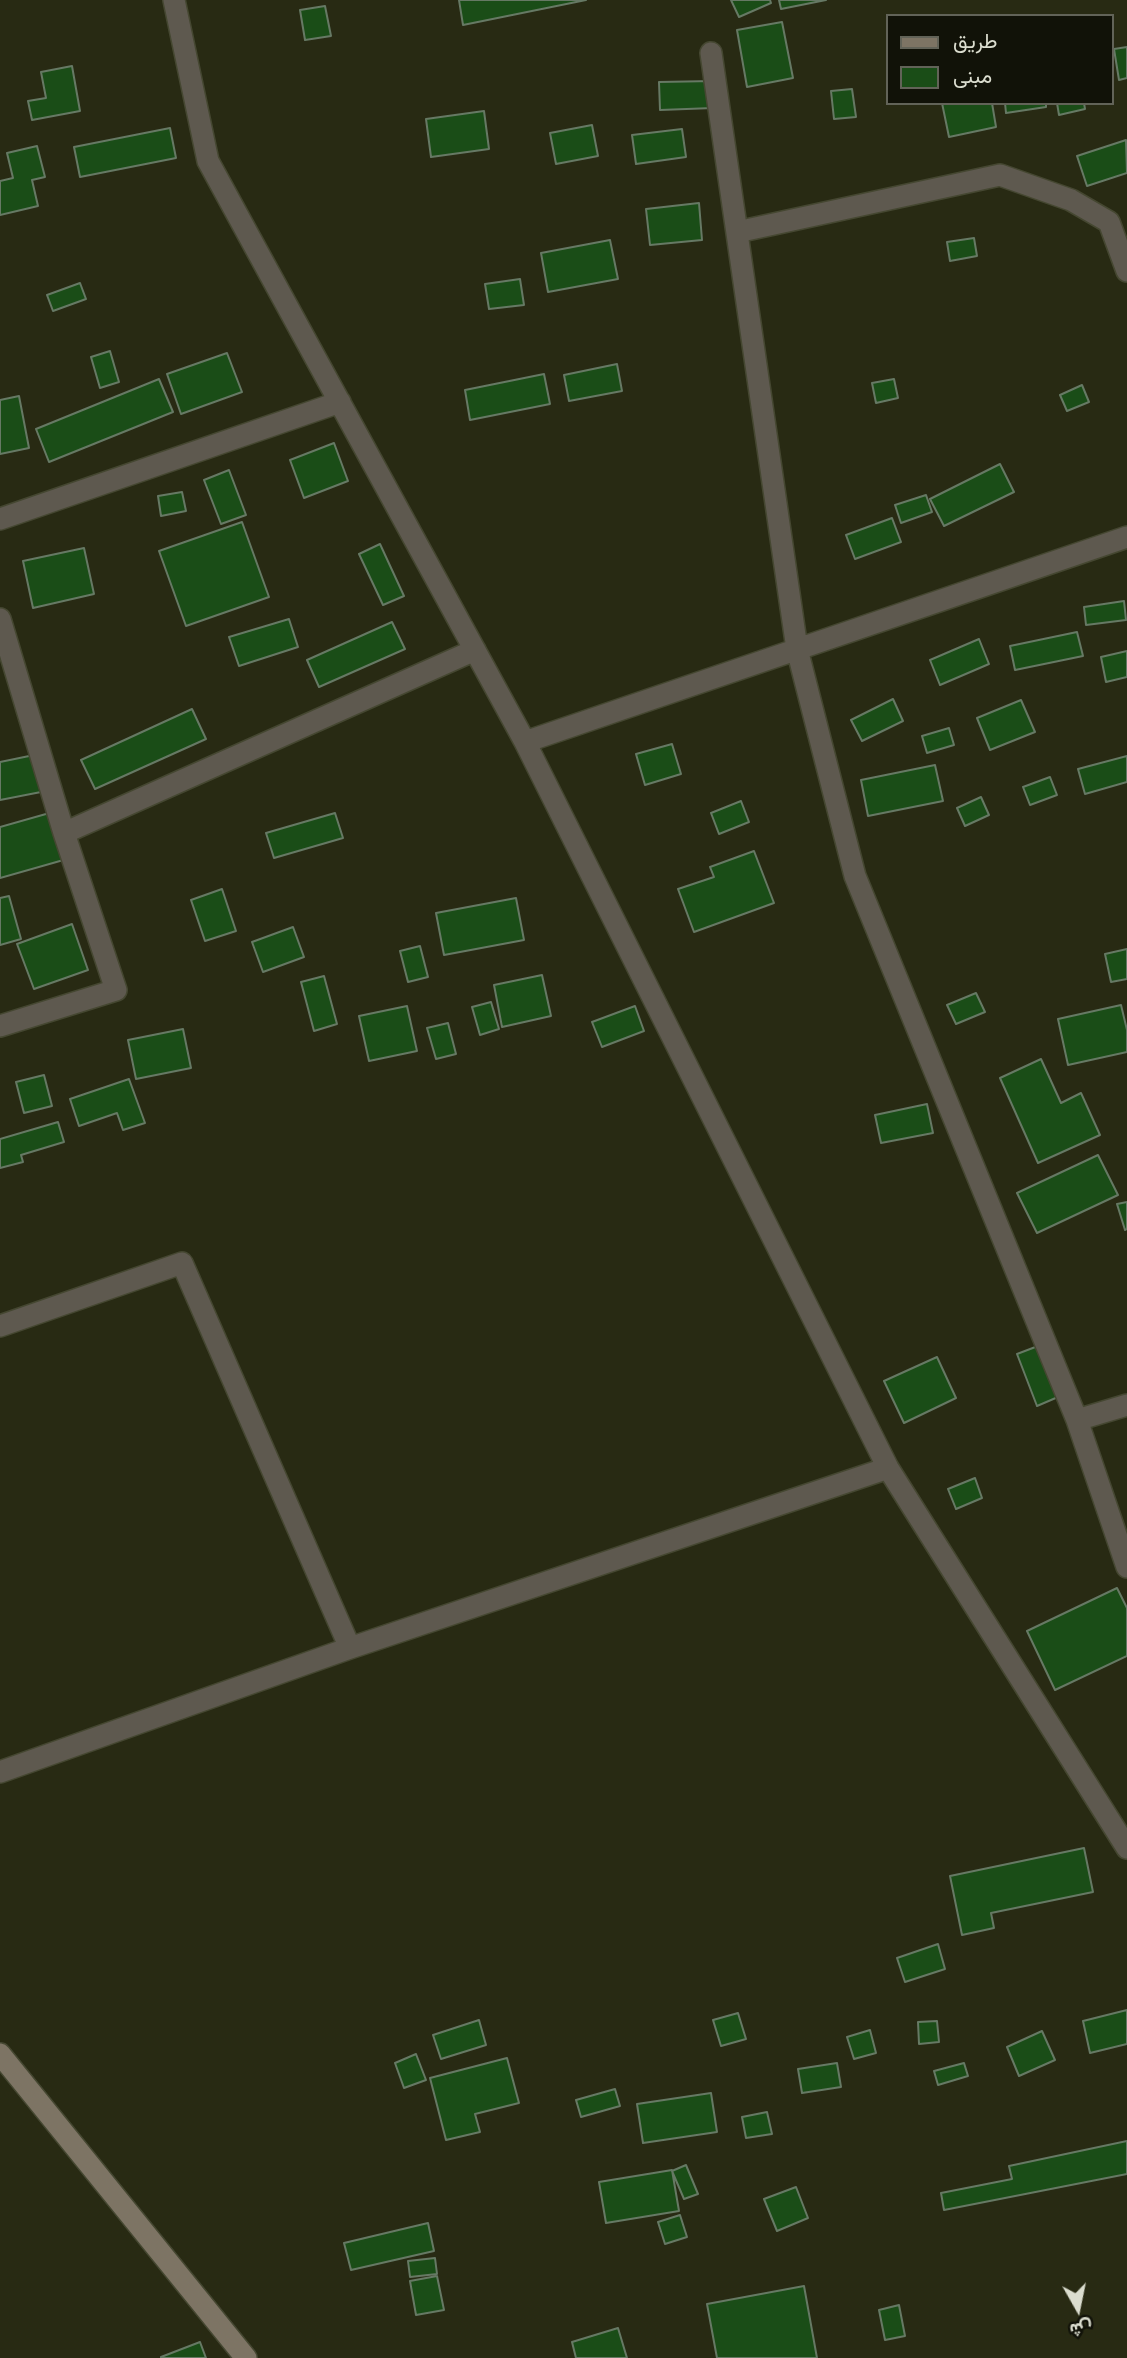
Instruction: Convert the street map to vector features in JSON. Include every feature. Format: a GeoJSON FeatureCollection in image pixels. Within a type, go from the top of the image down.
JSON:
{"type":"FeatureCollection","features":[{"type":"Feature","properties":{"kind":"street"},"geometry":{"type":"LineString","coordinates":[[174,0],[208,161],[525,742],[888,1468],[1127,1848]]}},
{"type":"Feature","properties":{"kind":"street"},"geometry":{"type":"LineString","coordinates":[[711,53],[797,649],[855,876],[1077,1420],[1127,1567]]}},
{"type":"Feature","properties":{"kind":"street"},"geometry":{"type":"LineString","coordinates":[[737,232],[1000,175],[1071,200],[1109,222],[1127,271]]}},
{"type":"Feature","properties":{"kind":"street"},"geometry":{"type":"LineString","coordinates":[[0,519],[340,402]]}},
{"type":"Feature","properties":{"kind":"street"},"geometry":{"type":"LineString","coordinates":[[525,742],[1127,537]]}},
{"type":"Feature","properties":{"kind":"street"},"geometry":{"type":"LineString","coordinates":[[0,619],[64,834],[116,990],[0,1026]]}},
{"type":"Feature","properties":{"kind":"street"},"geometry":{"type":"LineString","coordinates":[[64,834],[475,650]]}},
{"type":"Feature","properties":{"kind":"street"},"geometry":{"type":"LineString","coordinates":[[0,1326],[182,1263],[350,1648]]}},
{"type":"Feature","properties":{"kind":"street"},"geometry":{"type":"LineString","coordinates":[[1077,1420],[1127,1405]]}},
{"type":"Feature","properties":{"kind":"street"},"geometry":{"type":"LineString","coordinates":[[0,1772],[350,1648],[888,1468]]}},
{"type":"Feature","properties":{"kind":"street"},"geometry":{"type":"LineString","coordinates":[[0,2054],[246,2358]]}},
{"type":"Feature","properties":{"kind":"building"},"geometry":{"type":"Polygon","coordinates":[[[459,0],[586,0],[463,25],[459,0]]]}},
{"type":"Feature","properties":{"kind":"building"},"geometry":{"type":"Polygon","coordinates":[[[731,0],[770,0],[771,3],[739,17],[731,0]]]}},
{"type":"Feature","properties":{"kind":"building"},"geometry":{"type":"Polygon","coordinates":[[[779,0],[826,0],[781,9],[779,0]]]}},
{"type":"Feature","properties":{"kind":"building"},"geometry":{"type":"Polygon","coordinates":[[[325,6],[331,36],[305,40],[300,10],[325,6]]]}},
{"type":"Feature","properties":{"kind":"building"},"geometry":{"type":"Polygon","coordinates":[[[782,22],[793,78],[747,87],[737,30],[782,22]]]}},
{"type":"Feature","properties":{"kind":"building"},"geometry":{"type":"Polygon","coordinates":[[[1127,47],[1127,78],[1119,80],[1114,49],[1127,47]]]}},
{"type":"Feature","properties":{"kind":"building"},"geometry":{"type":"Polygon","coordinates":[[[72,66],[80,111],[32,120],[28,101],[46,98],[41,72],[72,66]]]}},
{"type":"Feature","properties":{"kind":"building"},"geometry":{"type":"Polygon","coordinates":[[[713,81],[713,108],[660,110],[659,82],[713,81]]]}},
{"type":"Feature","properties":{"kind":"building"},"geometry":{"type":"Polygon","coordinates":[[[852,89],[856,117],[834,119],[831,91],[852,89]]]}},
{"type":"Feature","properties":{"kind":"building"},"geometry":{"type":"Polygon","coordinates":[[[942,105],[992,105],[996,127],[949,137],[942,105]]]}},
{"type":"Feature","properties":{"kind":"building"},"geometry":{"type":"Polygon","coordinates":[[[1005,105],[1046,105],[1046,107],[1006,113],[1005,105]]]}},
{"type":"Feature","properties":{"kind":"building"},"geometry":{"type":"Polygon","coordinates":[[[1057,105],[1084,105],[1085,109],[1059,115],[1057,105]]]}},
{"type":"Feature","properties":{"kind":"building"},"geometry":{"type":"Polygon","coordinates":[[[484,111],[489,149],[431,157],[426,119],[484,111]]]}},
{"type":"Feature","properties":{"kind":"building"},"geometry":{"type":"Polygon","coordinates":[[[592,125],[598,156],[556,164],[550,133],[592,125]]]}},
{"type":"Feature","properties":{"kind":"building"},"geometry":{"type":"Polygon","coordinates":[[[170,128],[176,158],[80,177],[74,147],[170,128]]]}},
{"type":"Feature","properties":{"kind":"building"},"geometry":{"type":"Polygon","coordinates":[[[682,129],[686,157],[636,164],[632,135],[682,129]]]}},
{"type":"Feature","properties":{"kind":"building"},"geometry":{"type":"Polygon","coordinates":[[[1126,140],[1127,173],[1087,186],[1077,156],[1126,140]]]}},
{"type":"Feature","properties":{"kind":"building"},"geometry":{"type":"Polygon","coordinates":[[[37,146],[45,177],[32,180],[38,206],[0,215],[0,181],[13,178],[7,153],[37,146]]]}},
{"type":"Feature","properties":{"kind":"building"},"geometry":{"type":"Polygon","coordinates":[[[699,203],[702,240],[650,245],[646,209],[699,203]]]}},
{"type":"Feature","properties":{"kind":"building"},"geometry":{"type":"Polygon","coordinates":[[[974,238],[977,256],[950,261],[947,242],[974,238]]]}},
{"type":"Feature","properties":{"kind":"building"},"geometry":{"type":"Polygon","coordinates":[[[610,240],[618,279],[548,292],[541,253],[610,240]]]}},
{"type":"Feature","properties":{"kind":"building"},"geometry":{"type":"Polygon","coordinates":[[[520,279],[524,305],[489,309],[485,284],[520,279]]]}},
{"type":"Feature","properties":{"kind":"building"},"geometry":{"type":"Polygon","coordinates":[[[80,283],[86,299],[53,311],[47,295],[80,283]]]}},
{"type":"Feature","properties":{"kind":"building"},"geometry":{"type":"Polygon","coordinates":[[[110,351],[119,382],[100,388],[91,357],[110,351]]]}},
{"type":"Feature","properties":{"kind":"building"},"geometry":{"type":"Polygon","coordinates":[[[227,353],[242,392],[181,414],[167,374],[227,353]]]}},
{"type":"Feature","properties":{"kind":"building"},"geometry":{"type":"Polygon","coordinates":[[[617,364],[622,391],[569,401],[564,375],[617,364]]]}},
{"type":"Feature","properties":{"kind":"building"},"geometry":{"type":"Polygon","coordinates":[[[544,374],[550,404],[470,420],[465,390],[544,374]]]}},
{"type":"Feature","properties":{"kind":"building"},"geometry":{"type":"Polygon","coordinates":[[[159,379],[173,412],[49,462],[36,429],[159,379]]]}},
{"type":"Feature","properties":{"kind":"building"},"geometry":{"type":"Polygon","coordinates":[[[894,379],[898,398],[876,403],[872,383],[894,379]]]}},
{"type":"Feature","properties":{"kind":"building"},"geometry":{"type":"Polygon","coordinates":[[[1082,385],[1089,402],[1067,411],[1060,395],[1082,385]]]}},
{"type":"Feature","properties":{"kind":"building"},"geometry":{"type":"Polygon","coordinates":[[[19,396],[29,448],[0,454],[0,400],[19,396]]]}},
{"type":"Feature","properties":{"kind":"building"},"geometry":{"type":"Polygon","coordinates":[[[334,443],[348,481],[304,498],[290,460],[334,443]]]}},
{"type":"Feature","properties":{"kind":"building"},"geometry":{"type":"Polygon","coordinates":[[[1000,464],[1014,492],[944,526],[930,499],[1000,464]]]}},
{"type":"Feature","properties":{"kind":"building"},"geometry":{"type":"Polygon","coordinates":[[[229,470],[246,515],[221,524],[204,480],[229,470]]]}},
{"type":"Feature","properties":{"kind":"building"},"geometry":{"type":"Polygon","coordinates":[[[182,492],[186,511],[161,516],[158,496],[182,492]]]}},
{"type":"Feature","properties":{"kind":"building"},"geometry":{"type":"Polygon","coordinates":[[[926,495],[932,512],[901,523],[895,505],[926,495]]]}},
{"type":"Feature","properties":{"kind":"building"},"geometry":{"type":"Polygon","coordinates":[[[892,518],[901,542],[855,559],[846,535],[892,518]]]}},
{"type":"Feature","properties":{"kind":"building"},"geometry":{"type":"Polygon","coordinates":[[[242,522],[269,597],[186,626],[159,551],[242,522]]]}},
{"type":"Feature","properties":{"kind":"building"},"geometry":{"type":"Polygon","coordinates":[[[380,544],[404,596],[383,605],[359,554],[380,544]]]}},
{"type":"Feature","properties":{"kind":"building"},"geometry":{"type":"Polygon","coordinates":[[[84,548],[94,594],[33,608],[23,561],[84,548]]]}},
{"type":"Feature","properties":{"kind":"building"},"geometry":{"type":"Polygon","coordinates":[[[1124,601],[1126,620],[1086,625],[1084,607],[1124,601]]]}},
{"type":"Feature","properties":{"kind":"building"},"geometry":{"type":"Polygon","coordinates":[[[289,619],[298,647],[239,666],[229,637],[289,619]]]}},
{"type":"Feature","properties":{"kind":"building"},"geometry":{"type":"Polygon","coordinates":[[[392,622],[405,649],[319,687],[307,660],[392,622]]]}},
{"type":"Feature","properties":{"kind":"building"},"geometry":{"type":"Polygon","coordinates":[[[1077,632],[1083,656],[1015,670],[1010,646],[1077,632]]]}},
{"type":"Feature","properties":{"kind":"building"},"geometry":{"type":"Polygon","coordinates":[[[979,639],[989,664],[940,685],[930,660],[979,639]]]}},
{"type":"Feature","properties":{"kind":"building"},"geometry":{"type":"Polygon","coordinates":[[[1127,651],[1127,677],[1106,682],[1101,657],[1127,651]]]}},
{"type":"Feature","properties":{"kind":"building"},"geometry":{"type":"Polygon","coordinates":[[[893,699],[903,721],[862,741],[851,720],[893,699]]]}},
{"type":"Feature","properties":{"kind":"building"},"geometry":{"type":"Polygon","coordinates":[[[1021,700],[1035,732],[990,750],[977,718],[1021,700]]]}},
{"type":"Feature","properties":{"kind":"building"},"geometry":{"type":"Polygon","coordinates":[[[192,709],[206,739],[95,789],[81,760],[192,709]]]}},
{"type":"Feature","properties":{"kind":"building"},"geometry":{"type":"Polygon","coordinates":[[[949,728],[954,745],[927,753],[922,736],[949,728]]]}},
{"type":"Feature","properties":{"kind":"building"},"geometry":{"type":"Polygon","coordinates":[[[672,744],[681,774],[645,785],[636,754],[672,744]]]}},
{"type":"Feature","properties":{"kind":"building"},"geometry":{"type":"Polygon","coordinates":[[[34,755],[41,792],[0,800],[0,762],[34,755]]]}},
{"type":"Feature","properties":{"kind":"building"},"geometry":{"type":"Polygon","coordinates":[[[1127,756],[1127,782],[1085,794],[1078,769],[1127,756]]]}},
{"type":"Feature","properties":{"kind":"building"},"geometry":{"type":"Polygon","coordinates":[[[935,765],[943,801],[868,816],[861,780],[935,765]]]}},
{"type":"Feature","properties":{"kind":"building"},"geometry":{"type":"Polygon","coordinates":[[[1050,777],[1057,795],[1030,805],[1023,787],[1050,777]]]}},
{"type":"Feature","properties":{"kind":"building"},"geometry":{"type":"Polygon","coordinates":[[[981,797],[989,815],[965,826],[957,808],[981,797]]]}},
{"type":"Feature","properties":{"kind":"building"},"geometry":{"type":"Polygon","coordinates":[[[741,801],[749,822],[719,834],[711,813],[741,801]]]}},
{"type":"Feature","properties":{"kind":"building"},"geometry":{"type":"Polygon","coordinates":[[[53,812],[67,859],[0,878],[0,827],[53,812]]]}},
{"type":"Feature","properties":{"kind":"building"},"geometry":{"type":"Polygon","coordinates":[[[335,813],[343,838],[274,858],[266,833],[335,813]]]}},
{"type":"Feature","properties":{"kind":"building"},"geometry":{"type":"Polygon","coordinates":[[[754,851],[774,903],[694,932],[678,889],[714,877],[710,867],[754,851]]]}},
{"type":"Feature","properties":{"kind":"building"},"geometry":{"type":"Polygon","coordinates":[[[222,889],[236,931],[205,941],[191,900],[222,889]]]}},
{"type":"Feature","properties":{"kind":"building"},"geometry":{"type":"Polygon","coordinates":[[[9,896],[21,939],[0,945],[0,898],[9,896]]]}},
{"type":"Feature","properties":{"kind":"building"},"geometry":{"type":"Polygon","coordinates":[[[516,898],[524,940],[444,955],[436,913],[516,898]]]}},
{"type":"Feature","properties":{"kind":"building"},"geometry":{"type":"Polygon","coordinates":[[[72,924],[88,970],[34,989],[17,944],[72,924]]]}},
{"type":"Feature","properties":{"kind":"building"},"geometry":{"type":"Polygon","coordinates":[[[293,927],[304,957],[263,972],[252,942],[293,927]]]}},
{"type":"Feature","properties":{"kind":"building"},"geometry":{"type":"Polygon","coordinates":[[[420,946],[428,977],[408,982],[400,951],[420,946]]]}},
{"type":"Feature","properties":{"kind":"building"},"geometry":{"type":"Polygon","coordinates":[[[1127,949],[1127,979],[1111,982],[1105,954],[1127,949]]]}},
{"type":"Feature","properties":{"kind":"building"},"geometry":{"type":"Polygon","coordinates":[[[542,975],[551,1016],[502,1027],[494,985],[542,975]]]}},
{"type":"Feature","properties":{"kind":"building"},"geometry":{"type":"Polygon","coordinates":[[[324,976],[337,1024],[314,1031],[301,982],[324,976]]]}},
{"type":"Feature","properties":{"kind":"building"},"geometry":{"type":"Polygon","coordinates":[[[976,993],[985,1012],[956,1024],[947,1005],[976,993]]]}},
{"type":"Feature","properties":{"kind":"building"},"geometry":{"type":"Polygon","coordinates":[[[491,1002],[499,1029],[480,1035],[472,1007],[491,1002]]]}},
{"type":"Feature","properties":{"kind":"building"},"geometry":{"type":"Polygon","coordinates":[[[1121,1005],[1127,1030],[1127,1052],[1068,1065],[1058,1019],[1121,1005]]]}},
{"type":"Feature","properties":{"kind":"building"},"geometry":{"type":"Polygon","coordinates":[[[407,1006],[417,1051],[369,1061],[359,1016],[407,1006]]]}},
{"type":"Feature","properties":{"kind":"building"},"geometry":{"type":"Polygon","coordinates":[[[635,1006],[644,1031],[602,1047],[592,1022],[635,1006]]]}},
{"type":"Feature","properties":{"kind":"building"},"geometry":{"type":"Polygon","coordinates":[[[448,1023],[456,1054],[436,1059],[427,1028],[448,1023]]]}},
{"type":"Feature","properties":{"kind":"building"},"geometry":{"type":"Polygon","coordinates":[[[183,1029],[191,1068],[136,1079],[128,1040],[183,1029]]]}},
{"type":"Feature","properties":{"kind":"building"},"geometry":{"type":"Polygon","coordinates":[[[1041,1059],[1061,1103],[1081,1093],[1100,1135],[1038,1163],[1000,1078],[1041,1059]]]}},
{"type":"Feature","properties":{"kind":"building"},"geometry":{"type":"Polygon","coordinates":[[[44,1075],[52,1106],[24,1113],[16,1082],[44,1075]]]}},
{"type":"Feature","properties":{"kind":"building"},"geometry":{"type":"Polygon","coordinates":[[[129,1079],[145,1123],[123,1130],[117,1113],[79,1126],[70,1099],[129,1079]]]}},
{"type":"Feature","properties":{"kind":"building"},"geometry":{"type":"Polygon","coordinates":[[[927,1104],[933,1133],[881,1143],[875,1115],[927,1104]]]}},
{"type":"Feature","properties":{"kind":"building"},"geometry":{"type":"Polygon","coordinates":[[[58,1122],[64,1142],[21,1155],[23,1162],[0,1168],[0,1139],[58,1122]]]}},
{"type":"Feature","properties":{"kind":"building"},"geometry":{"type":"Polygon","coordinates":[[[1098,1155],[1118,1195],[1037,1233],[1017,1193],[1098,1155]]]}},
{"type":"Feature","properties":{"kind":"building"},"geometry":{"type":"Polygon","coordinates":[[[1127,1202],[1127,1229],[1125,1230],[1117,1204],[1127,1202]]]}},
{"type":"Feature","properties":{"kind":"building"},"geometry":{"type":"Polygon","coordinates":[[[1038,1346],[1058,1397],[1037,1406],[1017,1354],[1038,1346]]]}},
{"type":"Feature","properties":{"kind":"building"},"geometry":{"type":"Polygon","coordinates":[[[937,1357],[956,1398],[904,1423],[884,1381],[937,1357]]]}},
{"type":"Feature","properties":{"kind":"building"},"geometry":{"type":"Polygon","coordinates":[[[975,1478],[982,1498],[956,1509],[948,1489],[975,1478]]]}},
{"type":"Feature","properties":{"kind":"building"},"geometry":{"type":"Polygon","coordinates":[[[1117,1588],[1127,1608],[1127,1656],[1055,1690],[1027,1631],[1117,1588]]]}},
{"type":"Feature","properties":{"kind":"building"},"geometry":{"type":"Polygon","coordinates":[[[1084,1848],[1093,1892],[991,1913],[994,1928],[962,1935],[950,1876],[1084,1848]]]}},
{"type":"Feature","properties":{"kind":"building"},"geometry":{"type":"Polygon","coordinates":[[[938,1944],[945,1969],[905,1982],[897,1958],[938,1944]]]}},
{"type":"Feature","properties":{"kind":"building"},"geometry":{"type":"Polygon","coordinates":[[[1127,2010],[1127,2044],[1090,2053],[1083,2021],[1127,2010]]]}},
{"type":"Feature","properties":{"kind":"building"},"geometry":{"type":"Polygon","coordinates":[[[738,2013],[746,2039],[721,2046],[713,2020],[738,2013]]]}},
{"type":"Feature","properties":{"kind":"building"},"geometry":{"type":"Polygon","coordinates":[[[479,2020],[486,2045],[441,2059],[433,2035],[479,2020]]]}},
{"type":"Feature","properties":{"kind":"building"},"geometry":{"type":"Polygon","coordinates":[[[937,2021],[939,2042],[919,2044],[918,2022],[937,2021]]]}},
{"type":"Feature","properties":{"kind":"building"},"geometry":{"type":"Polygon","coordinates":[[[870,2030],[876,2053],[854,2059],[847,2037],[870,2030]]]}},
{"type":"Feature","properties":{"kind":"building"},"geometry":{"type":"Polygon","coordinates":[[[1042,2031],[1055,2060],[1019,2076],[1007,2047],[1042,2031]]]}},
{"type":"Feature","properties":{"kind":"building"},"geometry":{"type":"Polygon","coordinates":[[[416,2054],[426,2080],[404,2088],[395,2063],[416,2054]]]}},
{"type":"Feature","properties":{"kind":"building"},"geometry":{"type":"Polygon","coordinates":[[[507,2058],[519,2103],[475,2114],[480,2132],[446,2140],[430,2078],[507,2058]]]}},
{"type":"Feature","properties":{"kind":"building"},"geometry":{"type":"Polygon","coordinates":[[[837,2063],[841,2087],[802,2093],[798,2069],[837,2063]]]}},
{"type":"Feature","properties":{"kind":"building"},"geometry":{"type":"Polygon","coordinates":[[[964,2063],[968,2076],[938,2085],[934,2071],[964,2063]]]}},
{"type":"Feature","properties":{"kind":"building"},"geometry":{"type":"Polygon","coordinates":[[[615,2089],[620,2106],[581,2117],[576,2100],[615,2089]]]}},
{"type":"Feature","properties":{"kind":"building"},"geometry":{"type":"Polygon","coordinates":[[[711,2093],[717,2132],[643,2143],[637,2104],[711,2093]]]}},
{"type":"Feature","properties":{"kind":"building"},"geometry":{"type":"Polygon","coordinates":[[[767,2112],[772,2134],[746,2138],[742,2117],[767,2112]]]}},
{"type":"Feature","properties":{"kind":"building"},"geometry":{"type":"Polygon","coordinates":[[[1127,2141],[1127,2174],[944,2210],[941,2193],[1012,2179],[1009,2166],[1127,2141]]]}},
{"type":"Feature","properties":{"kind":"building"},"geometry":{"type":"Polygon","coordinates":[[[686,2165],[698,2194],[684,2199],[672,2171],[686,2165]]]}},
{"type":"Feature","properties":{"kind":"building"},"geometry":{"type":"Polygon","coordinates":[[[672,2170],[679,2211],[606,2223],[599,2182],[672,2170]]]}},
{"type":"Feature","properties":{"kind":"building"},"geometry":{"type":"Polygon","coordinates":[[[796,2187],[808,2218],[777,2231],[764,2199],[796,2187]]]}},
{"type":"Feature","properties":{"kind":"building"},"geometry":{"type":"Polygon","coordinates":[[[680,2215],[687,2237],[665,2244],[658,2222],[680,2215]]]}},
{"type":"Feature","properties":{"kind":"building"},"geometry":{"type":"Polygon","coordinates":[[[428,2223],[434,2251],[351,2270],[344,2243],[428,2223]]]}},
{"type":"Feature","properties":{"kind":"building"},"geometry":{"type":"Polygon","coordinates":[[[435,2258],[437,2274],[410,2277],[408,2261],[435,2258]]]}},
{"type":"Feature","properties":{"kind":"building"},"geometry":{"type":"Polygon","coordinates":[[[437,2276],[444,2310],[416,2315],[410,2281],[437,2276]]]}},
{"type":"Feature","properties":{"kind":"building"},"geometry":{"type":"Polygon","coordinates":[[[804,2286],[817,2358],[717,2358],[707,2304],[804,2286]]]}},
{"type":"Feature","properties":{"kind":"building"},"geometry":{"type":"Polygon","coordinates":[[[899,2305],[905,2336],[885,2340],[879,2310],[899,2305]]]}},
{"type":"Feature","properties":{"kind":"building"},"geometry":{"type":"Polygon","coordinates":[[[618,2328],[627,2358],[576,2358],[572,2342],[618,2328]]]}},
{"type":"Feature","properties":{"kind":"building"},"geometry":{"type":"Polygon","coordinates":[[[200,2342],[206,2358],[161,2358],[161,2357],[200,2342]]]}}]}
